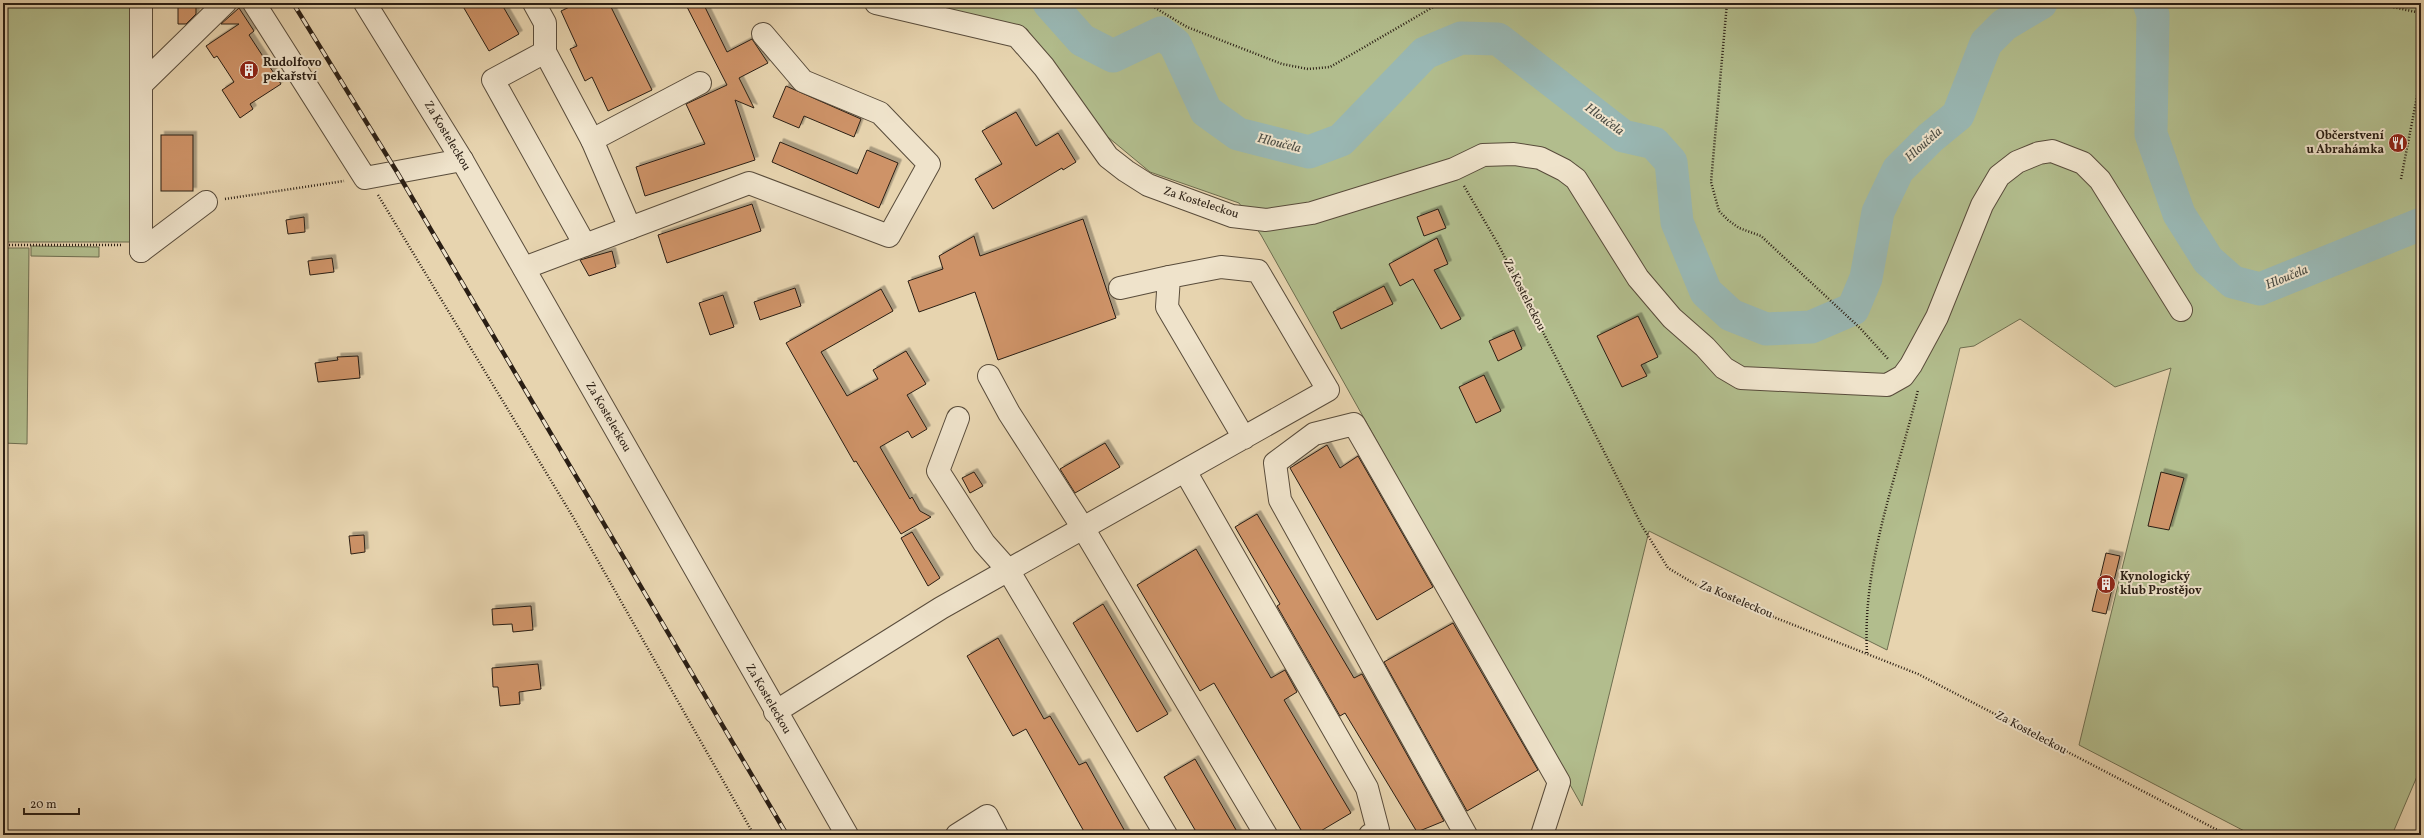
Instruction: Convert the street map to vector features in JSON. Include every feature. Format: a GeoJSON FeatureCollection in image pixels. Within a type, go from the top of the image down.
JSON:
{"type":"FeatureCollection","features":[{"type":"Feature","properties":{"kind":"street"},"geometry":{"type":"LineString","coordinates":[[141,3],[141,251]]}},
{"type":"Feature","properties":{"kind":"street"},"geometry":{"type":"LineString","coordinates":[[141,85],[225,3]]}},
{"type":"Feature","properties":{"kind":"street"},"geometry":{"type":"LineString","coordinates":[[254,3],[365,178],[462,160]]}},
{"type":"Feature","properties":{"kind":"street","name":"Za Kosteleckou"},"geometry":{"type":"LineString","coordinates":[[365,3],[462,160],[775,712],[847,835]]}},
{"type":"Feature","properties":{"kind":"street"},"geometry":{"type":"LineString","coordinates":[[534,3],[545,23],[545,52],[592,140],[630,228]]}},
{"type":"Feature","properties":{"kind":"street","name":"Za Kosteleckou"},"geometry":{"type":"LineString","coordinates":[[876,3],[1017,36],[1044,67],[1108,157],[1148,185],[1232,216],[1266,220],[1312,213],[1454,168]]}},
{"type":"Feature","properties":{"kind":"street"},"geometry":{"type":"LineString","coordinates":[[524,268],[748,183],[889,236],[930,164],[880,113],[803,81],[763,34]]}},
{"type":"Feature","properties":{"kind":"street"},"geometry":{"type":"LineString","coordinates":[[545,52],[493,80],[585,245]]}},
{"type":"Feature","properties":{"kind":"street"},"geometry":{"type":"LineString","coordinates":[[592,140],[700,82]]}},
{"type":"Feature","properties":{"kind":"street"},"geometry":{"type":"LineString","coordinates":[[1454,168],[1483,156],[1514,154],[1540,158],[1564,170],[1576,179],[1638,278],[1672,318],[1705,347],[1724,368],[1741,378],[1886,385],[1911,380],[1911,365],[1937,317],[1982,205],[1999,176],[2008,167],[2039,153],[2052,152],[2070,156],[2083,163],[2100,180],[2181,310]]}},
{"type":"Feature","properties":{"kind":"street"},"geometry":{"type":"LineString","coordinates":[[141,251],[206,202]]}},
{"type":"Feature","properties":{"kind":"street"},"geometry":{"type":"LineString","coordinates":[[775,712],[941,608],[1328,390],[1258,271],[1220,267],[1120,288]]}},
{"type":"Feature","properties":{"kind":"street"},"geometry":{"type":"LineString","coordinates":[[1169,278],[1167,307],[1244,438]]}},
{"type":"Feature","properties":{"kind":"street"},"geometry":{"type":"LineString","coordinates":[[989,376],[1009,413],[1083,528],[1266,835]]}},
{"type":"Feature","properties":{"kind":"street"},"geometry":{"type":"LineString","coordinates":[[958,418],[938,471],[984,544],[1008,570],[1166,835]]}},
{"type":"Feature","properties":{"kind":"street"},"geometry":{"type":"LineString","coordinates":[[1466,835],[1280,500],[1275,463],[1314,434],[1354,424],[1551,768],[1558,782],[1542,835]]}},
{"type":"Feature","properties":{"kind":"street"},"geometry":{"type":"LineString","coordinates":[[1185,471],[1367,788],[1378,830],[1370,835]]}},
{"type":"Feature","properties":{"kind":"street"},"geometry":{"type":"LineString","coordinates":[[957,835],[986,816],[997,835]]}},
{"type":"Feature","properties":{"kind":"path"},"geometry":{"type":"LineString","coordinates":[[1147,3],[1187,27],[1282,64],[1308,70],[1330,67],[1440,3]]}},
{"type":"Feature","properties":{"kind":"path"},"geometry":{"type":"LineString","coordinates":[[1727,3],[1711,182],[1713,194],[1719,211],[1728,220],[1740,228],[1761,236],[1860,328],[1911,380],[1887,504],[1868,586],[1866,624],[1867,653]]}},
{"type":"Feature","properties":{"kind":"path"},"geometry":{"type":"LineString","coordinates":[[2373,3],[2421,13]]}},
{"type":"Feature","properties":{"kind":"path"},"geometry":{"type":"LineString","coordinates":[[2401,179],[2421,76]]}},
{"type":"Feature","properties":{"kind":"path","name":"Za Kosteleckou"},"geometry":{"type":"LineString","coordinates":[[1454,168],[1498,244],[1642,526],[1668,568],[1706,590],[1918,674],[2227,835]]}},
{"type":"Feature","properties":{"kind":"path"},"geometry":{"type":"LineString","coordinates":[[206,202],[365,178],[377,194],[573,517],[754,835]]}},
{"type":"Feature","properties":{"kind":"path"},"geometry":{"type":"LineString","coordinates":[[3,245],[130,245],[141,251]]}},
{"type":"Feature","properties":{"kind":"green space"},"geometry":{"type":"Polygon","coordinates":[[[3,3],[132,3],[131,242],[3,242],[3,3]]]}},
{"type":"Feature","properties":{"kind":"green space"},"geometry":{"type":"Polygon","coordinates":[[[909,3],[2421,3],[2421,767],[2392,835],[2252,835],[2079,745],[2171,368],[2115,387],[2020,319],[1974,346],[1960,348],[1887,650],[1649,531],[1582,806],[1261,235],[1239,203],[1150,172],[1079,113],[1027,29],[909,3]]]}},
{"type":"Feature","properties":{"kind":"green space"},"geometry":{"type":"Polygon","coordinates":[[[31,246],[99,247],[99,257],[31,256],[31,246]]]}},
{"type":"Feature","properties":{"kind":"green space"},"geometry":{"type":"Polygon","coordinates":[[[3,248],[29,248],[27,444],[3,443],[3,248]]]}},
{"type":"Feature","properties":{"kind":"building"},"geometry":{"type":"Polygon","coordinates":[[[178,3],[196,3],[196,14],[186,24],[178,24],[178,3]]]}},
{"type":"Feature","properties":{"kind":"building"},"geometry":{"type":"Polygon","coordinates":[[[461,3],[501,3],[519,34],[489,51],[461,3]]]}},
{"type":"Feature","properties":{"kind":"building"},"geometry":{"type":"Polygon","coordinates":[[[578,3],[609,3],[652,90],[608,111],[592,77],[585,81],[570,49],[577,46],[561,11],[578,3]]]}},
{"type":"Feature","properties":{"kind":"building"},"geometry":{"type":"Polygon","coordinates":[[[685,3],[703,3],[727,52],[752,39],[768,63],[739,78],[754,108],[735,100],[755,160],[645,196],[636,167],[705,144],[686,104],[727,85],[685,3]]]}},
{"type":"Feature","properties":{"kind":"building","name":"Rudolfovo pekařství"},"geometry":{"type":"Polygon","coordinates":[[[239,8],[254,31],[249,35],[281,84],[250,104],[253,109],[240,118],[222,90],[234,82],[217,56],[214,58],[206,46],[239,24],[221,24],[239,8]]]}},
{"type":"Feature","properties":{"kind":"building"},"geometry":{"type":"Polygon","coordinates":[[[786,86],[861,119],[854,137],[804,116],[799,128],[773,117],[786,86]]]}},
{"type":"Feature","properties":{"kind":"building"},"geometry":{"type":"Polygon","coordinates":[[[1016,112],[1036,146],[1058,133],[1076,162],[1063,170],[1062,168],[993,209],[975,179],[1002,164],[982,131],[1016,112]]]}},
{"type":"Feature","properties":{"kind":"building"},"geometry":{"type":"Polygon","coordinates":[[[161,135],[193,135],[193,191],[161,191],[161,135]]]}},
{"type":"Feature","properties":{"kind":"building"},"geometry":{"type":"Polygon","coordinates":[[[780,142],[857,174],[867,150],[898,163],[879,208],[772,162],[780,142]]]}},
{"type":"Feature","properties":{"kind":"building"},"geometry":{"type":"Polygon","coordinates":[[[752,204],[761,231],[667,263],[658,235],[752,204]]]}},
{"type":"Feature","properties":{"kind":"building"},"geometry":{"type":"Polygon","coordinates":[[[1438,209],[1446,228],[1424,236],[1417,217],[1438,209]]]}},
{"type":"Feature","properties":{"kind":"building"},"geometry":{"type":"Polygon","coordinates":[[[304,217],[305,232],[288,234],[286,220],[304,217]]]}},
{"type":"Feature","properties":{"kind":"building"},"geometry":{"type":"Polygon","coordinates":[[[1083,219],[1116,318],[998,360],[975,292],[919,312],[908,281],[943,269],[939,256],[974,236],[980,256],[1083,219]]]}},
{"type":"Feature","properties":{"kind":"building"},"geometry":{"type":"Polygon","coordinates":[[[1437,238],[1448,264],[1434,270],[1461,319],[1441,329],[1413,279],[1400,286],[1389,264],[1437,238]]]}},
{"type":"Feature","properties":{"kind":"building"},"geometry":{"type":"Polygon","coordinates":[[[612,251],[616,267],[589,276],[580,260],[612,251]]]}},
{"type":"Feature","properties":{"kind":"building"},"geometry":{"type":"Polygon","coordinates":[[[332,258],[334,272],[310,275],[308,261],[332,258]]]}},
{"type":"Feature","properties":{"kind":"building"},"geometry":{"type":"Polygon","coordinates":[[[1384,286],[1393,304],[1341,329],[1333,312],[1384,286]]]}},
{"type":"Feature","properties":{"kind":"building"},"geometry":{"type":"Polygon","coordinates":[[[795,288],[801,306],[760,320],[754,302],[795,288]]]}},
{"type":"Feature","properties":{"kind":"building"},"geometry":{"type":"Polygon","coordinates":[[[881,289],[893,311],[821,352],[847,396],[878,379],[873,370],[906,351],[926,384],[907,395],[927,429],[912,438],[908,431],[880,447],[910,499],[912,497],[920,511],[931,517],[901,534],[856,461],[854,462],[786,343],[881,289]]]}},
{"type":"Feature","properties":{"kind":"building"},"geometry":{"type":"Polygon","coordinates":[[[723,295],[734,327],[710,335],[699,303],[723,295]]]}},
{"type":"Feature","properties":{"kind":"building"},"geometry":{"type":"Polygon","coordinates":[[[1638,316],[1658,357],[1641,365],[1647,376],[1622,387],[1597,336],[1638,316]]]}},
{"type":"Feature","properties":{"kind":"building"},"geometry":{"type":"Polygon","coordinates":[[[1514,330],[1522,349],[1498,361],[1489,341],[1514,330]]]}},
{"type":"Feature","properties":{"kind":"building"},"geometry":{"type":"Polygon","coordinates":[[[358,356],[360,378],[318,382],[315,363],[338,360],[337,357],[358,356]]]}},
{"type":"Feature","properties":{"kind":"building"},"geometry":{"type":"Polygon","coordinates":[[[1484,375],[1501,411],[1476,423],[1459,387],[1484,375]]]}},
{"type":"Feature","properties":{"kind":"building"},"geometry":{"type":"Polygon","coordinates":[[[1105,443],[1120,467],[1075,493],[1060,469],[1105,443]]]}},
{"type":"Feature","properties":{"kind":"building"},"geometry":{"type":"Polygon","coordinates":[[[1327,445],[1340,468],[1358,456],[1433,587],[1377,620],[1290,468],[1327,445]]]}},
{"type":"Feature","properties":{"kind":"building"},"geometry":{"type":"Polygon","coordinates":[[[974,472],[983,486],[970,493],[962,478],[974,472]]]}},
{"type":"Feature","properties":{"kind":"building"},"geometry":{"type":"Polygon","coordinates":[[[2161,472],[2184,478],[2169,530],[2148,526],[2161,472]]]}},
{"type":"Feature","properties":{"kind":"building"},"geometry":{"type":"Polygon","coordinates":[[[1257,514],[1354,678],[1362,674],[1444,821],[1417,832],[1345,713],[1340,716],[1277,606],[1280,604],[1235,527],[1257,514]]]}},
{"type":"Feature","properties":{"kind":"building"},"geometry":{"type":"Polygon","coordinates":[[[912,532],[940,578],[928,586],[901,538],[912,532]]]}},
{"type":"Feature","properties":{"kind":"building"},"geometry":{"type":"Polygon","coordinates":[[[364,535],[365,552],[351,554],[349,536],[364,535]]]}},
{"type":"Feature","properties":{"kind":"building"},"geometry":{"type":"Polygon","coordinates":[[[1196,549],[1271,678],[1285,670],[1297,692],[1284,700],[1351,813],[1314,835],[1304,835],[1214,683],[1200,691],[1137,585],[1196,549]]]}},
{"type":"Feature","properties":{"kind":"building","name":"Kynologický klub Prostějov"},"geometry":{"type":"Polygon","coordinates":[[[2106,553],[2120,556],[2106,614],[2092,611],[2106,553]]]}},
{"type":"Feature","properties":{"kind":"building"},"geometry":{"type":"Polygon","coordinates":[[[1103,604],[1168,714],[1137,732],[1073,623],[1103,604]]]}},
{"type":"Feature","properties":{"kind":"building"},"geometry":{"type":"Polygon","coordinates":[[[531,606],[533,630],[513,632],[512,624],[493,625],[492,609],[531,606]]]}},
{"type":"Feature","properties":{"kind":"building"},"geometry":{"type":"Polygon","coordinates":[[[1453,623],[1538,770],[1467,811],[1384,662],[1453,623]]]}},
{"type":"Feature","properties":{"kind":"building"},"geometry":{"type":"Polygon","coordinates":[[[998,638],[1044,719],[1050,716],[1079,765],[1086,762],[1127,835],[1086,835],[1026,729],[1013,736],[967,656],[998,638]]]}},
{"type":"Feature","properties":{"kind":"building"},"geometry":{"type":"Polygon","coordinates":[[[538,664],[541,689],[519,692],[520,704],[500,706],[498,687],[493,687],[492,668],[538,664]]]}},
{"type":"Feature","properties":{"kind":"building"},"geometry":{"type":"Polygon","coordinates":[[[1195,759],[1239,835],[1198,835],[1164,777],[1195,759]]]}},
{"type":"Feature","properties":{"kind":"waterway","name":"Hloučela"},"geometry":{"type":"LineString","coordinates":[[1049,3],[1082,40],[1113,56],[1161,33],[1175,44],[1206,111],[1238,134],[1309,152],[1341,140],[1425,53],[1461,38],[1498,39],[1623,136],[1654,143],[1671,162],[1677,222],[1706,292],[1731,315],[1766,329],[1811,327],[1853,309],[1866,278],[1878,212],[1898,170],[1930,138],[1958,115],[1986,43],[2004,25],[2041,3]]}},
{"type":"Feature","properties":{"kind":"waterway","name":"Hloučela"},"geometry":{"type":"LineString","coordinates":[[2149,3],[2153,15],[2151,134],[2179,214],[2208,260],[2233,282],[2260,289],[2421,224]]}},
{"type":"Feature","properties":{"kind":"railway"},"geometry":{"type":"LineString","coordinates":[[293,3],[397,172],[787,835]]}},
{"type":"Feature","properties":{"kind":"place","name":"Rudolfovo pekařství"},"geometry":{"type":"Point","coordinates":[249,70]}},
{"type":"Feature","properties":{"kind":"place","name":"Občerstvení u Abrahámka"},"geometry":{"type":"Point","coordinates":[2398,143]}},
{"type":"Feature","properties":{"kind":"place","name":"Kynologický klub Prostějov"},"geometry":{"type":"Point","coordinates":[2106,584]}}]}
